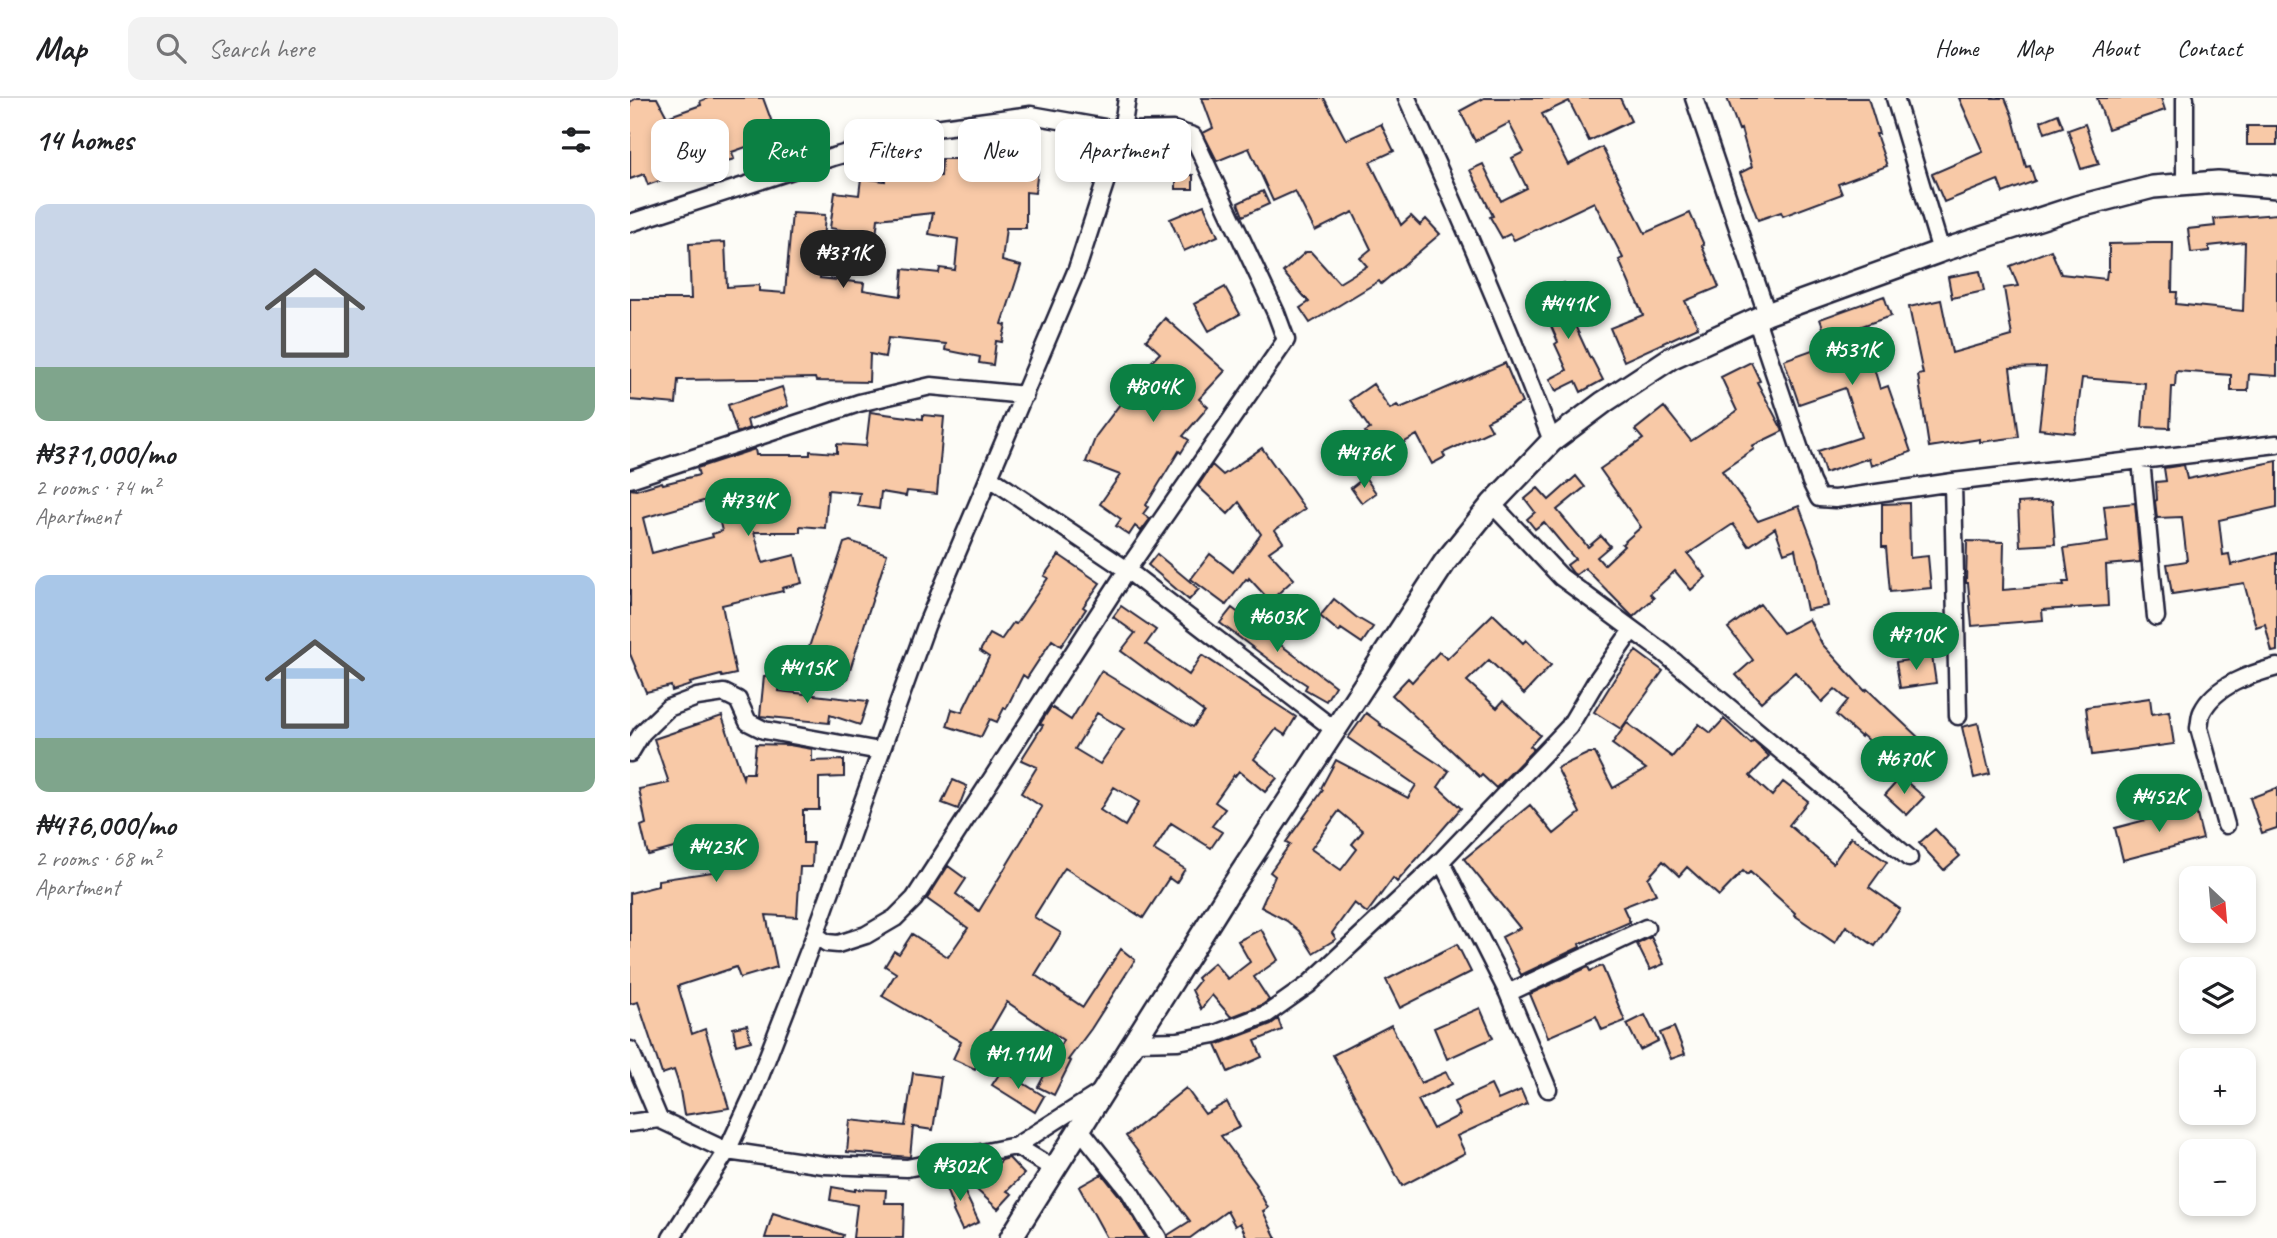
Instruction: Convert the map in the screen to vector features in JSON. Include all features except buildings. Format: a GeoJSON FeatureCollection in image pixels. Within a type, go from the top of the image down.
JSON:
{"type":"FeatureCollection","features":[{"type":"Feature","properties":{"kind":"street"},"geometry":{"type":"LineString","coordinates":[[1124,119],[1127,98]]}},
{"type":"Feature","properties":{"kind":"street"},"geometry":{"type":"LineString","coordinates":[[1407,98],[1489,280],[1552,440]]}},
{"type":"Feature","properties":{"kind":"street"},"geometry":{"type":"LineString","coordinates":[[1694,98],[1811,482],[1819,498],[1835,499],[1953,482],[2277,444]]}},
{"type":"Feature","properties":{"kind":"street"},"geometry":{"type":"LineString","coordinates":[[1895,98],[1941,251]]}},
{"type":"Feature","properties":{"kind":"street"},"geometry":{"type":"LineString","coordinates":[[2185,98],[2185,185]]}},
{"type":"Feature","properties":{"kind":"street"},"geometry":{"type":"LineString","coordinates":[[630,223],[833,157],[935,128],[1031,115],[1055,119]]}},
{"type":"Feature","properties":{"kind":"street"},"geometry":{"type":"LineString","coordinates":[[815,935],[827,943],[838,944],[866,935],[895,918],[914,899],[1127,570],[1286,340],[1276,313],[1191,135]]}},
{"type":"Feature","properties":{"kind":"street"},"geometry":{"type":"LineString","coordinates":[[671,1238],[727,1151],[752,1097],[815,935],[926,626],[1077,269],[1105,182]]}},
{"type":"Feature","properties":{"kind":"street"},"geometry":{"type":"LineString","coordinates":[[1011,1238],[1226,896],[1446,562],[1492,504],[1552,440],[1671,358],[1761,317],[1941,251],[2076,207],[2153,187],[2218,182],[2277,187]]}},
{"type":"Feature","properties":{"kind":"street"},"geometry":{"type":"LineString","coordinates":[[630,478],[859,404],[931,386],[1025,395]]}},
{"type":"Feature","properties":{"kind":"street"},"geometry":{"type":"LineString","coordinates":[[2141,460],[2156,617]]}},
{"type":"Feature","properties":{"kind":"street"},"geometry":{"type":"LineString","coordinates":[[989,477],[1127,570],[1335,730]]}},
{"type":"Feature","properties":{"kind":"street"},"geometry":{"type":"LineString","coordinates":[[1953,482],[1958,716]]}},
{"type":"Feature","properties":{"kind":"street"},"geometry":{"type":"LineString","coordinates":[[1492,504],[1561,577],[1675,662],[1909,858]]}},
{"type":"Feature","properties":{"kind":"street"},"geometry":{"type":"LineString","coordinates":[[1134,1042],[1178,1041],[1214,1034],[1267,1014],[1308,985],[1441,861],[1569,727],[1595,683],[1632,630]]}},
{"type":"Feature","properties":{"kind":"street"},"geometry":{"type":"LineString","coordinates":[[2226,825],[2199,728],[2202,712],[2217,693],[2250,674],[2277,667]]}},
{"type":"Feature","properties":{"kind":"street"},"geometry":{"type":"LineString","coordinates":[[630,753],[642,733],[668,708],[697,697],[724,693],[738,700],[748,722],[764,730],[880,751]]}},
{"type":"Feature","properties":{"kind":"street"},"geometry":{"type":"LineString","coordinates":[[1441,861],[1508,993],[1548,1089]]}},
{"type":"Feature","properties":{"kind":"street"},"geometry":{"type":"LineString","coordinates":[[1508,993],[1646,928]]}},
{"type":"Feature","properties":{"kind":"street"},"geometry":{"type":"LineString","coordinates":[[630,1050],[659,1119]]}},
{"type":"Feature","properties":{"kind":"street"},"geometry":{"type":"LineString","coordinates":[[630,1124],[659,1119],[727,1151],[824,1165],[906,1168],[1016,1146],[1102,1091]]}},
{"type":"Feature","properties":{"kind":"street"},"geometry":{"type":"LineString","coordinates":[[1079,1128],[1130,1192],[1158,1238]]}},
{"type":"Feature","properties":{"kind":"street"},"geometry":{"type":"LineString","coordinates":[[1016,1146],[1054,1169]]}}]}
